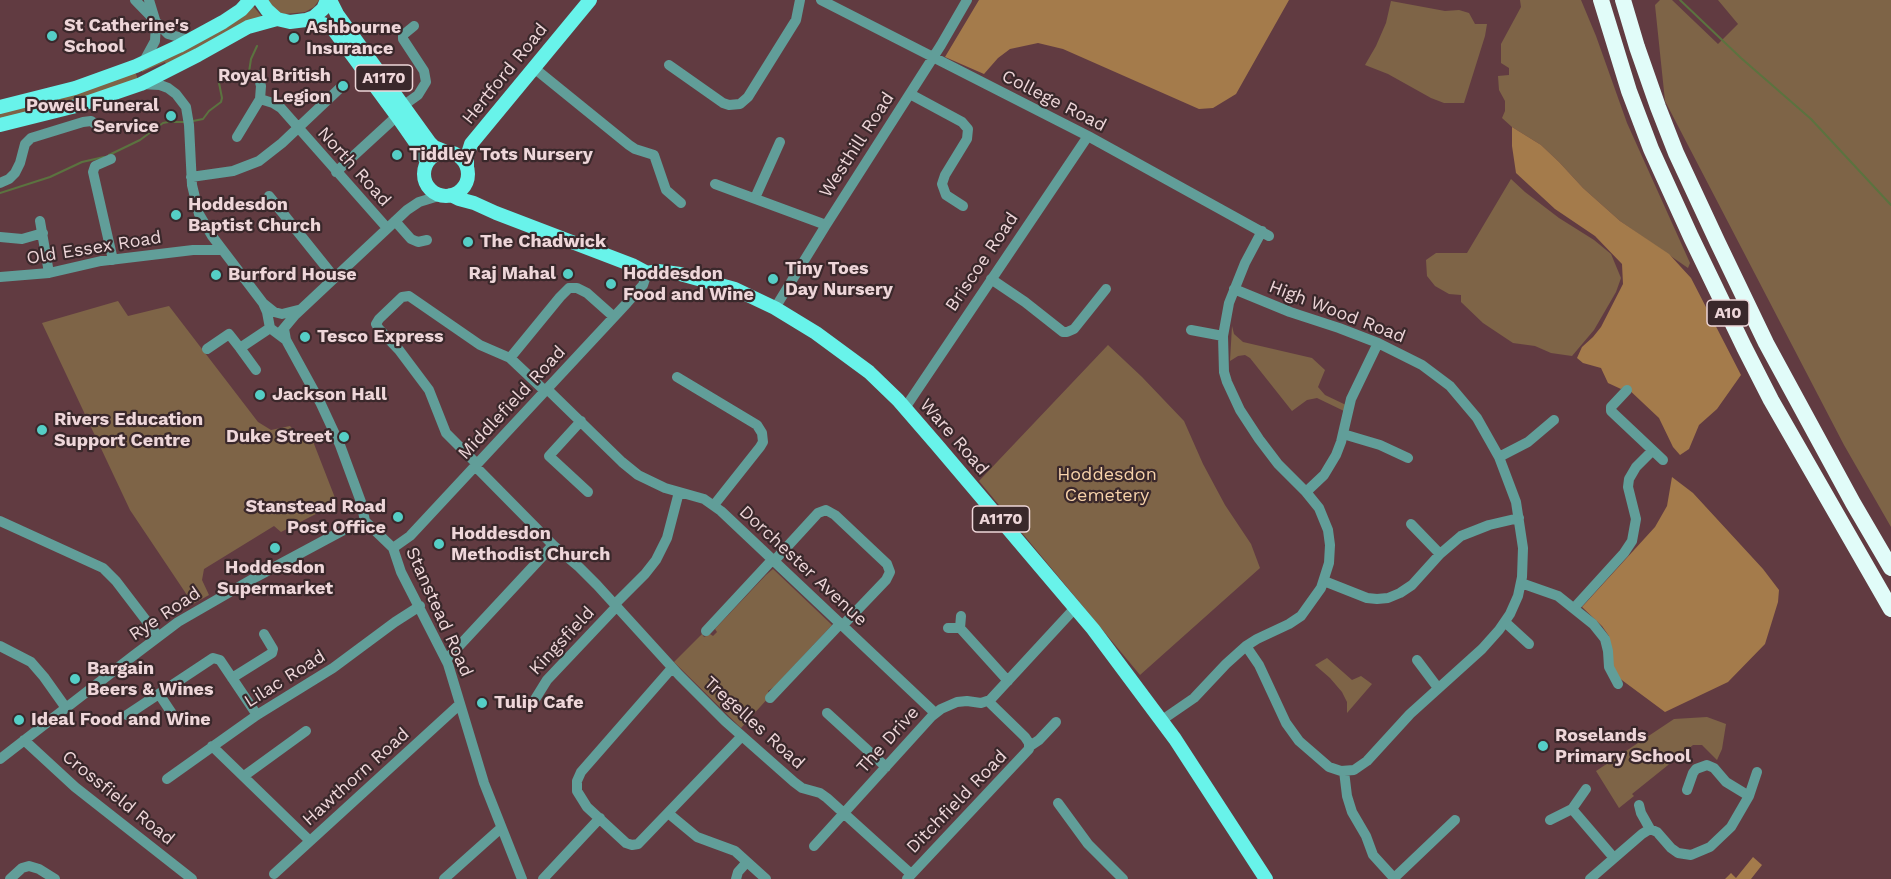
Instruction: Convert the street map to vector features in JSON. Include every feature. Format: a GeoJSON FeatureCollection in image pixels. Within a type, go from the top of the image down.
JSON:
{"type":"FeatureCollection","features":[{"type":"Feature","properties":{"kind":"highway","name":"A10"},"geometry":{"type":"LineString","coordinates":[[1601,0],[1629,91],[1655,158],[1691,237],[1771,400],[1891,609]]}},
{"type":"Feature","properties":{"kind":"highway","name":"A10"},"geometry":{"type":"LineString","coordinates":[[1623,0],[1658,108],[1717,241],[1766,343],[1891,568]]}},
{"type":"Feature","properties":{"kind":"main road"},"geometry":{"type":"LineString","coordinates":[[0,107],[75,88],[143,63],[234,15],[250,0]]}},
{"type":"Feature","properties":{"kind":"main road"},"geometry":{"type":"LineString","coordinates":[[260,0],[277,19]]}},
{"type":"Feature","properties":{"kind":"main road"},"geometry":{"type":"LineString","coordinates":[[0,125],[80,105],[141,84],[248,27],[277,19],[290,22],[314,17],[329,0]]}},
{"type":"Feature","properties":{"kind":"main road","name":"A1170"},"geometry":{"type":"LineString","coordinates":[[329,0],[400,111],[427,162]]}},
{"type":"Feature","properties":{"kind":"main road","name":"Hertford Road"},"geometry":{"type":"LineString","coordinates":[[467,165],[471,144],[590,0]]}},
{"type":"Feature","properties":{"kind":"main road","name":"A1170"},"geometry":{"type":"LineString","coordinates":[[314,17],[318,22],[331,27],[400,111],[434,147],[446,151]]}},
{"type":"Feature","properties":{"kind":"main road","name":"Hertford Road"},"geometry":{"type":"LineString","coordinates":[[446,151],[471,144]]}},
{"type":"Feature","properties":{"kind":"main road"},"geometry":{"type":"LineString","coordinates":[[467,182],[458,193],[446,195],[430,189],[424,175],[427,162],[434,155],[446,151],[460,156],[467,165],[467,182],[474,203]]}},
{"type":"Feature","properties":{"kind":"main road","name":"Ware Road"},"geometry":{"type":"LineString","coordinates":[[446,195],[474,203],[647,273],[669,272],[735,289],[775,308],[816,333],[846,353],[876,378],[905,408],[1075,608],[1162,720],[1266,879]]}},
{"type":"Feature","properties":{"kind":"street"},"geometry":{"type":"LineString","coordinates":[[135,0],[156,23],[173,36],[189,40]]}},
{"type":"Feature","properties":{"kind":"street"},"geometry":{"type":"LineString","coordinates":[[143,63],[155,41],[156,23],[149,0]]}},
{"type":"Feature","properties":{"kind":"street"},"geometry":{"type":"LineString","coordinates":[[669,65],[723,103],[740,104],[748,97],[796,20],[800,0]]}},
{"type":"Feature","properties":{"kind":"street","name":"College Road"},"geometry":{"type":"LineString","coordinates":[[821,0],[1088,136],[1266,234],[1234,289]]}},
{"type":"Feature","properties":{"kind":"street","name":"Westhill Road"},"geometry":{"type":"LineString","coordinates":[[775,308],[933,58],[967,0]]}},
{"type":"Feature","properties":{"kind":"street"},"geometry":{"type":"LineString","coordinates":[[336,172],[418,95],[426,82],[423,71],[402,37],[414,26]]}},
{"type":"Feature","properties":{"kind":"street"},"geometry":{"type":"LineString","coordinates":[[534,68],[629,145],[654,155],[666,190],[681,203]]}},
{"type":"Feature","properties":{"kind":"street"},"geometry":{"type":"LineString","coordinates":[[237,137],[260,99],[261,86],[258,75]]}},
{"type":"Feature","properties":{"kind":"street"},"geometry":{"type":"LineString","coordinates":[[141,84],[168,88],[183,100],[188,112],[191,177],[196,208],[209,232],[263,303],[320,402],[361,502],[365,521]]}},
{"type":"Feature","properties":{"kind":"street"},"geometry":{"type":"LineString","coordinates":[[191,177],[226,172],[253,164],[273,151],[339,89]]}},
{"type":"Feature","properties":{"kind":"street"},"geometry":{"type":"LineString","coordinates":[[910,94],[962,122],[968,129],[967,139],[942,184],[946,195],[963,206]]}},
{"type":"Feature","properties":{"kind":"street","name":"North Road"},"geometry":{"type":"LineString","coordinates":[[260,99],[277,105],[336,172],[391,224],[411,239],[418,242],[427,240]]}},
{"type":"Feature","properties":{"kind":"street"},"geometry":{"type":"LineString","coordinates":[[0,183],[15,173],[25,144],[31,138],[83,122],[91,121],[96,125]]}},
{"type":"Feature","properties":{"kind":"street","name":"Briscoe Road"},"geometry":{"type":"LineString","coordinates":[[905,408],[1088,136]]}},
{"type":"Feature","properties":{"kind":"street"},"geometry":{"type":"LineString","coordinates":[[755,198],[780,142]]}},
{"type":"Feature","properties":{"kind":"street"},"geometry":{"type":"LineString","coordinates":[[111,159],[95,166],[93,172],[113,260]]}},
{"type":"Feature","properties":{"kind":"street"},"geometry":{"type":"LineString","coordinates":[[715,184],[826,225]]}},
{"type":"Feature","properties":{"kind":"street"},"geometry":{"type":"LineString","coordinates":[[240,348],[279,333],[391,224],[419,202],[446,195]]}},
{"type":"Feature","properties":{"kind":"street"},"geometry":{"type":"LineString","coordinates":[[269,196],[334,277]]}},
{"type":"Feature","properties":{"kind":"street"},"geometry":{"type":"LineString","coordinates":[[0,237],[22,239],[41,227],[49,273]]}},
{"type":"Feature","properties":{"kind":"street"},"geometry":{"type":"LineString","coordinates":[[193,250],[205,241],[209,232]]}},
{"type":"Feature","properties":{"kind":"street","name":"Old Essex Road"},"geometry":{"type":"LineString","coordinates":[[0,277],[49,273],[113,260],[193,250],[222,250]]}},
{"type":"Feature","properties":{"kind":"street","name":"Middlefield Road"},"geometry":{"type":"LineString","coordinates":[[393,548],[408,538],[614,317],[643,285],[647,273]]}},
{"type":"Feature","properties":{"kind":"street"},"geometry":{"type":"LineString","coordinates":[[991,279],[1063,332],[1074,329],[1106,289]]}},
{"type":"Feature","properties":{"kind":"street"},"geometry":{"type":"LineString","coordinates":[[510,358],[569,288],[577,288],[587,293],[614,317]]}},
{"type":"Feature","properties":{"kind":"street"},"geometry":{"type":"LineString","coordinates":[[1162,720],[1194,698],[1246,646],[1295,621],[1313,600],[1324,581],[1329,563],[1329,536],[1319,508],[1268,452],[1240,410],[1227,382],[1224,372],[1223,336],[1226,314],[1234,289]]}},
{"type":"Feature","properties":{"kind":"street","name":"High Wood Road"},"geometry":{"type":"LineString","coordinates":[[1234,289],[1290,312],[1378,343],[1422,365],[1450,386],[1477,418],[1499,458],[1511,487],[1519,518],[1523,563],[1521,583],[1516,602],[1505,622],[1482,649],[1400,725],[1367,761],[1358,768],[1344,771]]}},
{"type":"Feature","properties":{"kind":"street","name":"Dorchester Avenue"},"geometry":{"type":"LineString","coordinates":[[379,329],[376,324],[379,319],[400,298],[407,296],[418,301],[480,345],[510,358],[631,469],[655,484],[699,498],[714,506],[935,713]]}},
{"type":"Feature","properties":{"kind":"street"},"geometry":{"type":"LineString","coordinates":[[263,303],[278,314],[302,309]]}},
{"type":"Feature","properties":{"kind":"street","name":"Tregelles Road"},"geometry":{"type":"LineString","coordinates":[[379,329],[399,350],[425,385],[446,433],[553,545],[579,567],[672,668],[742,736],[802,788],[824,795],[909,877]]}},
{"type":"Feature","properties":{"kind":"street"},"geometry":{"type":"LineString","coordinates":[[1191,330],[1223,336]]}},
{"type":"Feature","properties":{"kind":"street"},"geometry":{"type":"LineString","coordinates":[[207,349],[229,334],[256,370]]}},
{"type":"Feature","properties":{"kind":"street"},"geometry":{"type":"LineString","coordinates":[[1306,492],[1330,466],[1343,434],[1352,399],[1378,343]]}},
{"type":"Feature","properties":{"kind":"street"},"geometry":{"type":"LineString","coordinates":[[677,377],[757,424],[762,433],[763,439],[760,447],[714,506]]}},
{"type":"Feature","properties":{"kind":"street"},"geometry":{"type":"LineString","coordinates":[[1627,390],[1611,406],[1611,411],[1663,460]]}},
{"type":"Feature","properties":{"kind":"street"},"geometry":{"type":"LineString","coordinates":[[1499,458],[1528,442],[1554,420]]}},
{"type":"Feature","properties":{"kind":"street"},"geometry":{"type":"LineString","coordinates":[[581,421],[549,456],[588,492]]}},
{"type":"Feature","properties":{"kind":"street"},"geometry":{"type":"LineString","coordinates":[[1343,434],[1380,445],[1408,458]]}},
{"type":"Feature","properties":{"kind":"street"},"geometry":{"type":"LineString","coordinates":[[1574,608],[1624,553],[1632,541],[1636,519],[1628,487],[1629,479],[1634,470],[1652,451]]}},
{"type":"Feature","properties":{"kind":"street","name":"Kingsfield"},"geometry":{"type":"LineString","coordinates":[[534,701],[547,680],[656,560],[667,538],[679,492]]}},
{"type":"Feature","properties":{"kind":"street"},"geometry":{"type":"LineString","coordinates":[[706,631],[818,513],[826,510],[835,514],[887,564],[890,572],[886,580],[770,698]]}},
{"type":"Feature","properties":{"kind":"street"},"geometry":{"type":"LineString","coordinates":[[1324,581],[1367,598],[1377,600],[1388,598],[1412,585],[1440,554],[1467,533],[1519,518]]}},
{"type":"Feature","properties":{"kind":"street"},"geometry":{"type":"LineString","coordinates":[[0,521],[103,568],[159,636]]}},
{"type":"Feature","properties":{"kind":"street","name":"Stanstead Road"},"geometry":{"type":"LineString","coordinates":[[365,521],[393,548],[401,572],[446,660],[482,779],[522,879]]}},
{"type":"Feature","properties":{"kind":"street","name":"Rye Road"},"geometry":{"type":"LineString","coordinates":[[0,759],[159,636],[206,605],[353,525],[365,521]]}},
{"type":"Feature","properties":{"kind":"street"},"geometry":{"type":"LineString","coordinates":[[1411,524],[1440,554]]}},
{"type":"Feature","properties":{"kind":"street"},"geometry":{"type":"LineString","coordinates":[[446,660],[553,545]]}},
{"type":"Feature","properties":{"kind":"street"},"geometry":{"type":"LineString","coordinates":[[1521,583],[1554,594],[1593,624],[1603,635],[1608,647],[1609,667],[1618,684]]}},
{"type":"Feature","properties":{"kind":"street","name":"Lilac Road"},"geometry":{"type":"LineString","coordinates":[[167,778],[257,715],[333,668],[420,606]]}},
{"type":"Feature","properties":{"kind":"street"},"geometry":{"type":"LineString","coordinates":[[988,701],[1075,608]]}},
{"type":"Feature","properties":{"kind":"street"},"geometry":{"type":"LineString","coordinates":[[961,616],[960,628],[1008,681]]}},
{"type":"Feature","properties":{"kind":"street"},"geometry":{"type":"LineString","coordinates":[[1505,622],[1529,644]]}},
{"type":"Feature","properties":{"kind":"street"},"geometry":{"type":"LineString","coordinates":[[948,628],[960,628]]}},
{"type":"Feature","properties":{"kind":"street"},"geometry":{"type":"LineString","coordinates":[[232,678],[272,653],[273,649],[264,634]]}},
{"type":"Feature","properties":{"kind":"street"},"geometry":{"type":"LineString","coordinates":[[0,646],[31,662],[66,708]]}},
{"type":"Feature","properties":{"kind":"street"},"geometry":{"type":"LineString","coordinates":[[1246,646],[1259,665],[1292,732],[1326,765],[1344,771],[1347,796],[1352,812],[1368,838],[1373,855],[1394,879],[1455,820]]}},
{"type":"Feature","properties":{"kind":"street"},"geometry":{"type":"LineString","coordinates":[[127,715],[213,658],[220,660],[257,715]]}},
{"type":"Feature","properties":{"kind":"street"},"geometry":{"type":"LineString","coordinates":[[1417,660],[1438,688]]}},
{"type":"Feature","properties":{"kind":"street"},"geometry":{"type":"LineString","coordinates":[[672,668],[578,777],[576,786],[583,803],[626,843],[632,845],[638,843],[742,736]]}},
{"type":"Feature","properties":{"kind":"street"},"geometry":{"type":"LineString","coordinates":[[159,694],[175,718]]}},
{"type":"Feature","properties":{"kind":"street","name":"The Drive"},"geometry":{"type":"LineString","coordinates":[[814,846],[935,713],[957,702],[988,701]]}},
{"type":"Feature","properties":{"kind":"street","name":"Ditchfield Road"},"geometry":{"type":"LineString","coordinates":[[988,701],[1025,736],[1030,746]]}},
{"type":"Feature","properties":{"kind":"street","name":"Hawthorn Road"},"geometry":{"type":"LineString","coordinates":[[274,874],[460,704]]}},
{"type":"Feature","properties":{"kind":"street"},"geometry":{"type":"LineString","coordinates":[[827,713],[886,767]]}},
{"type":"Feature","properties":{"kind":"street","name":"Ditchfield Road"},"geometry":{"type":"LineString","coordinates":[[909,877],[1030,746],[1040,740],[1056,722]]}},
{"type":"Feature","properties":{"kind":"street"},"geometry":{"type":"LineString","coordinates":[[244,776],[306,731]]}},
{"type":"Feature","properties":{"kind":"street","name":"Crossfield Road"},"geometry":{"type":"LineString","coordinates":[[24,740],[75,787],[192,879]]}},
{"type":"Feature","properties":{"kind":"street"},"geometry":{"type":"LineString","coordinates":[[212,746],[310,841]]}},
{"type":"Feature","properties":{"kind":"street"},"geometry":{"type":"LineString","coordinates":[[1688,790],[1696,769],[1707,765],[1714,768],[1731,785],[1749,796]]}},
{"type":"Feature","properties":{"kind":"street"},"geometry":{"type":"LineString","coordinates":[[1639,806],[1650,829],[1656,832],[1671,848],[1678,853],[1691,855],[1698,853],[1710,847],[1725,834],[1737,818],[1749,796],[1757,772]]}},
{"type":"Feature","properties":{"kind":"street"},"geometry":{"type":"LineString","coordinates":[[1550,820],[1572,809],[1586,789]]}},
{"type":"Feature","properties":{"kind":"street"},"geometry":{"type":"LineString","coordinates":[[1058,803],[1088,844],[1124,879]]}},
{"type":"Feature","properties":{"kind":"street"},"geometry":{"type":"LineString","coordinates":[[1572,809],[1614,858]]}},
{"type":"Feature","properties":{"kind":"street"},"geometry":{"type":"LineString","coordinates":[[668,813],[697,837],[731,849],[766,879]]}},
{"type":"Feature","properties":{"kind":"street"},"geometry":{"type":"LineString","coordinates":[[543,879],[600,818]]}},
{"type":"Feature","properties":{"kind":"street"},"geometry":{"type":"LineString","coordinates":[[444,879],[501,828]]}},
{"type":"Feature","properties":{"kind":"street"},"geometry":{"type":"LineString","coordinates":[[1590,879],[1650,829]]}},
{"type":"Feature","properties":{"kind":"street"},"geometry":{"type":"LineString","coordinates":[[736,879],[738,872],[747,862]]}},
{"type":"Feature","properties":{"kind":"street"},"geometry":{"type":"LineString","coordinates":[[10,879],[22,868],[29,866],[55,879]]}},
{"type":"Feature","properties":{"kind":"green space"},"geometry":{"type":"Polygon","coordinates":[[[264,0],[319,0],[314,7],[305,12],[285,14],[280,13],[264,0]]]}},
{"type":"Feature","properties":{"kind":"green space"},"geometry":{"type":"Polygon","coordinates":[[[1520,0],[1581,0],[1627,123],[1690,263],[1688,268],[1620,221],[1583,188],[1541,145],[1502,118],[1505,101],[1499,90],[1498,76],[1509,75],[1509,68],[1501,63],[1501,44],[1521,7],[1520,0]]]}},
{"type":"Feature","properties":{"kind":"green space"},"geometry":{"type":"Polygon","coordinates":[[[1660,0],[1672,0],[1718,44],[1738,24],[1718,0],[1891,0],[1891,527],[1844,445],[1665,101],[1655,5],[1660,0]]]}},
{"type":"Feature","properties":{"kind":"green space"},"geometry":{"type":"Polygon","coordinates":[[[1391,1],[1445,11],[1459,10],[1469,13],[1475,24],[1487,24],[1464,103],[1444,103],[1388,74],[1365,65],[1386,23],[1391,1]]]}},
{"type":"Feature","properties":{"kind":"green space"},"geometry":{"type":"Polygon","coordinates":[[[253,6],[263,18],[167,66],[165,62],[142,72],[141,69],[253,6]]]}},
{"type":"Feature","properties":{"kind":"green space"},"geometry":{"type":"Polygon","coordinates":[[[135,72],[138,79],[109,90],[0,121],[0,113],[73,94],[135,72]]]}},
{"type":"Feature","properties":{"kind":"green space"},"geometry":{"type":"Polygon","coordinates":[[[1511,179],[1559,218],[1594,240],[1611,254],[1621,278],[1616,292],[1594,330],[1572,356],[1551,353],[1535,346],[1513,343],[1483,323],[1461,302],[1461,295],[1449,294],[1435,286],[1427,276],[1426,260],[1436,253],[1467,253],[1511,179]]]}},
{"type":"Feature","properties":{"kind":"green space"},"geometry":{"type":"Polygon","coordinates":[[[118,301],[128,316],[169,306],[258,422],[271,430],[290,426],[299,434],[309,431],[337,503],[281,532],[274,526],[204,569],[202,580],[209,595],[193,604],[130,510],[42,323],[118,301]]]}},
{"type":"Feature","properties":{"kind":"green space"},"geometry":{"type":"Polygon","coordinates":[[[1232,326],[1234,334],[1243,342],[1312,358],[1325,370],[1318,387],[1325,395],[1346,405],[1344,411],[1317,398],[1307,400],[1292,411],[1250,358],[1245,355],[1238,356],[1230,361],[1232,326]]]}},
{"type":"Feature","properties":{"kind":"green space","name":"Hoddesdon Cemetery"},"geometry":{"type":"Polygon","coordinates":[[[1108,345],[1184,421],[1225,505],[1251,544],[1260,568],[1140,675],[979,481],[1108,345]]]}},
{"type":"Feature","properties":{"kind":"green space"},"geometry":{"type":"Polygon","coordinates":[[[773,569],[832,625],[768,691],[770,696],[741,728],[674,662],[702,634],[704,637],[710,634],[713,636],[717,632],[715,629],[773,569]]]}},
{"type":"Feature","properties":{"kind":"green space"},"geometry":{"type":"Polygon","coordinates":[[[1327,658],[1352,680],[1361,676],[1372,684],[1347,713],[1347,702],[1342,692],[1315,665],[1327,658]]]}},
{"type":"Feature","properties":{"kind":"green space"},"geometry":{"type":"Polygon","coordinates":[[[1707,717],[1726,724],[1722,749],[1717,760],[1702,745],[1693,745],[1632,794],[1634,796],[1619,808],[1596,771],[1674,719],[1707,717]]]}},
{"type":"Feature","properties":{"kind":"shaded area"},"geometry":{"type":"Polygon","coordinates":[[[979,0],[1289,0],[1236,94],[1213,108],[1199,109],[1063,49],[1038,43],[1010,49],[998,58],[984,74],[945,57],[979,0]]]}},
{"type":"Feature","properties":{"kind":"shaded area"},"geometry":{"type":"Polygon","coordinates":[[[1512,127],[1541,145],[1583,188],[1620,221],[1669,254],[1691,278],[1741,375],[1717,409],[1699,425],[1689,449],[1680,455],[1673,447],[1659,418],[1625,386],[1621,389],[1608,383],[1601,368],[1583,363],[1577,358],[1582,347],[1601,327],[1623,284],[1622,264],[1595,236],[1555,209],[1516,173],[1512,127]]]}},
{"type":"Feature","properties":{"kind":"shaded area"},"geometry":{"type":"Polygon","coordinates":[[[1672,477],[1693,493],[1763,569],[1779,590],[1778,602],[1765,644],[1728,682],[1665,712],[1611,672],[1609,636],[1582,607],[1655,527],[1667,506],[1672,477]]]}},
{"type":"Feature","properties":{"kind":"shaded area"},"geometry":{"type":"Polygon","coordinates":[[[1753,857],[1762,865],[1751,879],[1725,879],[1731,873],[1736,878],[1753,857]]]}},
{"type":"Feature","properties":{"kind":"waterway"},"geometry":{"type":"LineString","coordinates":[[1680,0],[1741,58],[1811,119],[1891,205]]}},
{"type":"Feature","properties":{"kind":"waterway"},"geometry":{"type":"LineString","coordinates":[[193,121],[203,119],[221,102],[218,78],[223,71],[241,75],[249,72],[251,59],[257,46]]}},
{"type":"Feature","properties":{"kind":"waterway"},"geometry":{"type":"LineString","coordinates":[[109,155],[140,140],[163,123],[184,122]]}},
{"type":"Feature","properties":{"kind":"waterway"},"geometry":{"type":"LineString","coordinates":[[0,193],[50,177],[82,162],[104,157]]}},
{"type":"Feature","properties":{"kind":"place","name":"St Catherine's School"},"geometry":{"type":"Point","coordinates":[52,36]}},
{"type":"Feature","properties":{"kind":"place","name":"Ashbourne Insurance"},"geometry":{"type":"Point","coordinates":[294,38]}},
{"type":"Feature","properties":{"kind":"place","name":"Royal British Legion"},"geometry":{"type":"Point","coordinates":[343,86]}},
{"type":"Feature","properties":{"kind":"place","name":"Powell Funeral Service"},"geometry":{"type":"Point","coordinates":[171,116]}},
{"type":"Feature","properties":{"kind":"place","name":"Tiddley Tots Nursery"},"geometry":{"type":"Point","coordinates":[397,155]}},
{"type":"Feature","properties":{"kind":"place","name":"Hoddesdon Baptist Church"},"geometry":{"type":"Point","coordinates":[176,215]}},
{"type":"Feature","properties":{"kind":"place","name":"The Chadwick"},"geometry":{"type":"Point","coordinates":[468,242]}},
{"type":"Feature","properties":{"kind":"place","name":"Raj Mahal"},"geometry":{"type":"Point","coordinates":[568,274]}},
{"type":"Feature","properties":{"kind":"place","name":"Burford House"},"geometry":{"type":"Point","coordinates":[216,275]}},
{"type":"Feature","properties":{"kind":"place","name":"Tiny Toes Day Nursery"},"geometry":{"type":"Point","coordinates":[773,279]}},
{"type":"Feature","properties":{"kind":"place","name":"Hoddesdon Food and Wine"},"geometry":{"type":"Point","coordinates":[611,284]}},
{"type":"Feature","properties":{"kind":"place","name":"Tesco Express"},"geometry":{"type":"Point","coordinates":[305,337]}},
{"type":"Feature","properties":{"kind":"place","name":"Jackson Hall"},"geometry":{"type":"Point","coordinates":[260,395]}},
{"type":"Feature","properties":{"kind":"place","name":"Rivers Education Support Centre"},"geometry":{"type":"Point","coordinates":[42,430]}},
{"type":"Feature","properties":{"kind":"place","name":"Duke Street"},"geometry":{"type":"Point","coordinates":[344,437]}},
{"type":"Feature","properties":{"kind":"place","name":"Stanstead Road Post Office"},"geometry":{"type":"Point","coordinates":[398,517]}},
{"type":"Feature","properties":{"kind":"place","name":"Hoddesdon Methodist Church"},"geometry":{"type":"Point","coordinates":[439,544]}},
{"type":"Feature","properties":{"kind":"place","name":"Hoddesdon Supermarket"},"geometry":{"type":"Point","coordinates":[275,548]}},
{"type":"Feature","properties":{"kind":"place","name":"Bargain Beers & Wines"},"geometry":{"type":"Point","coordinates":[75,679]}},
{"type":"Feature","properties":{"kind":"place","name":"Tulip Cafe"},"geometry":{"type":"Point","coordinates":[482,703]}},
{"type":"Feature","properties":{"kind":"place","name":"Ideal Food and Wine"},"geometry":{"type":"Point","coordinates":[19,720]}},
{"type":"Feature","properties":{"kind":"place","name":"Roselands Primary School"},"geometry":{"type":"Point","coordinates":[1543,746]}}]}
